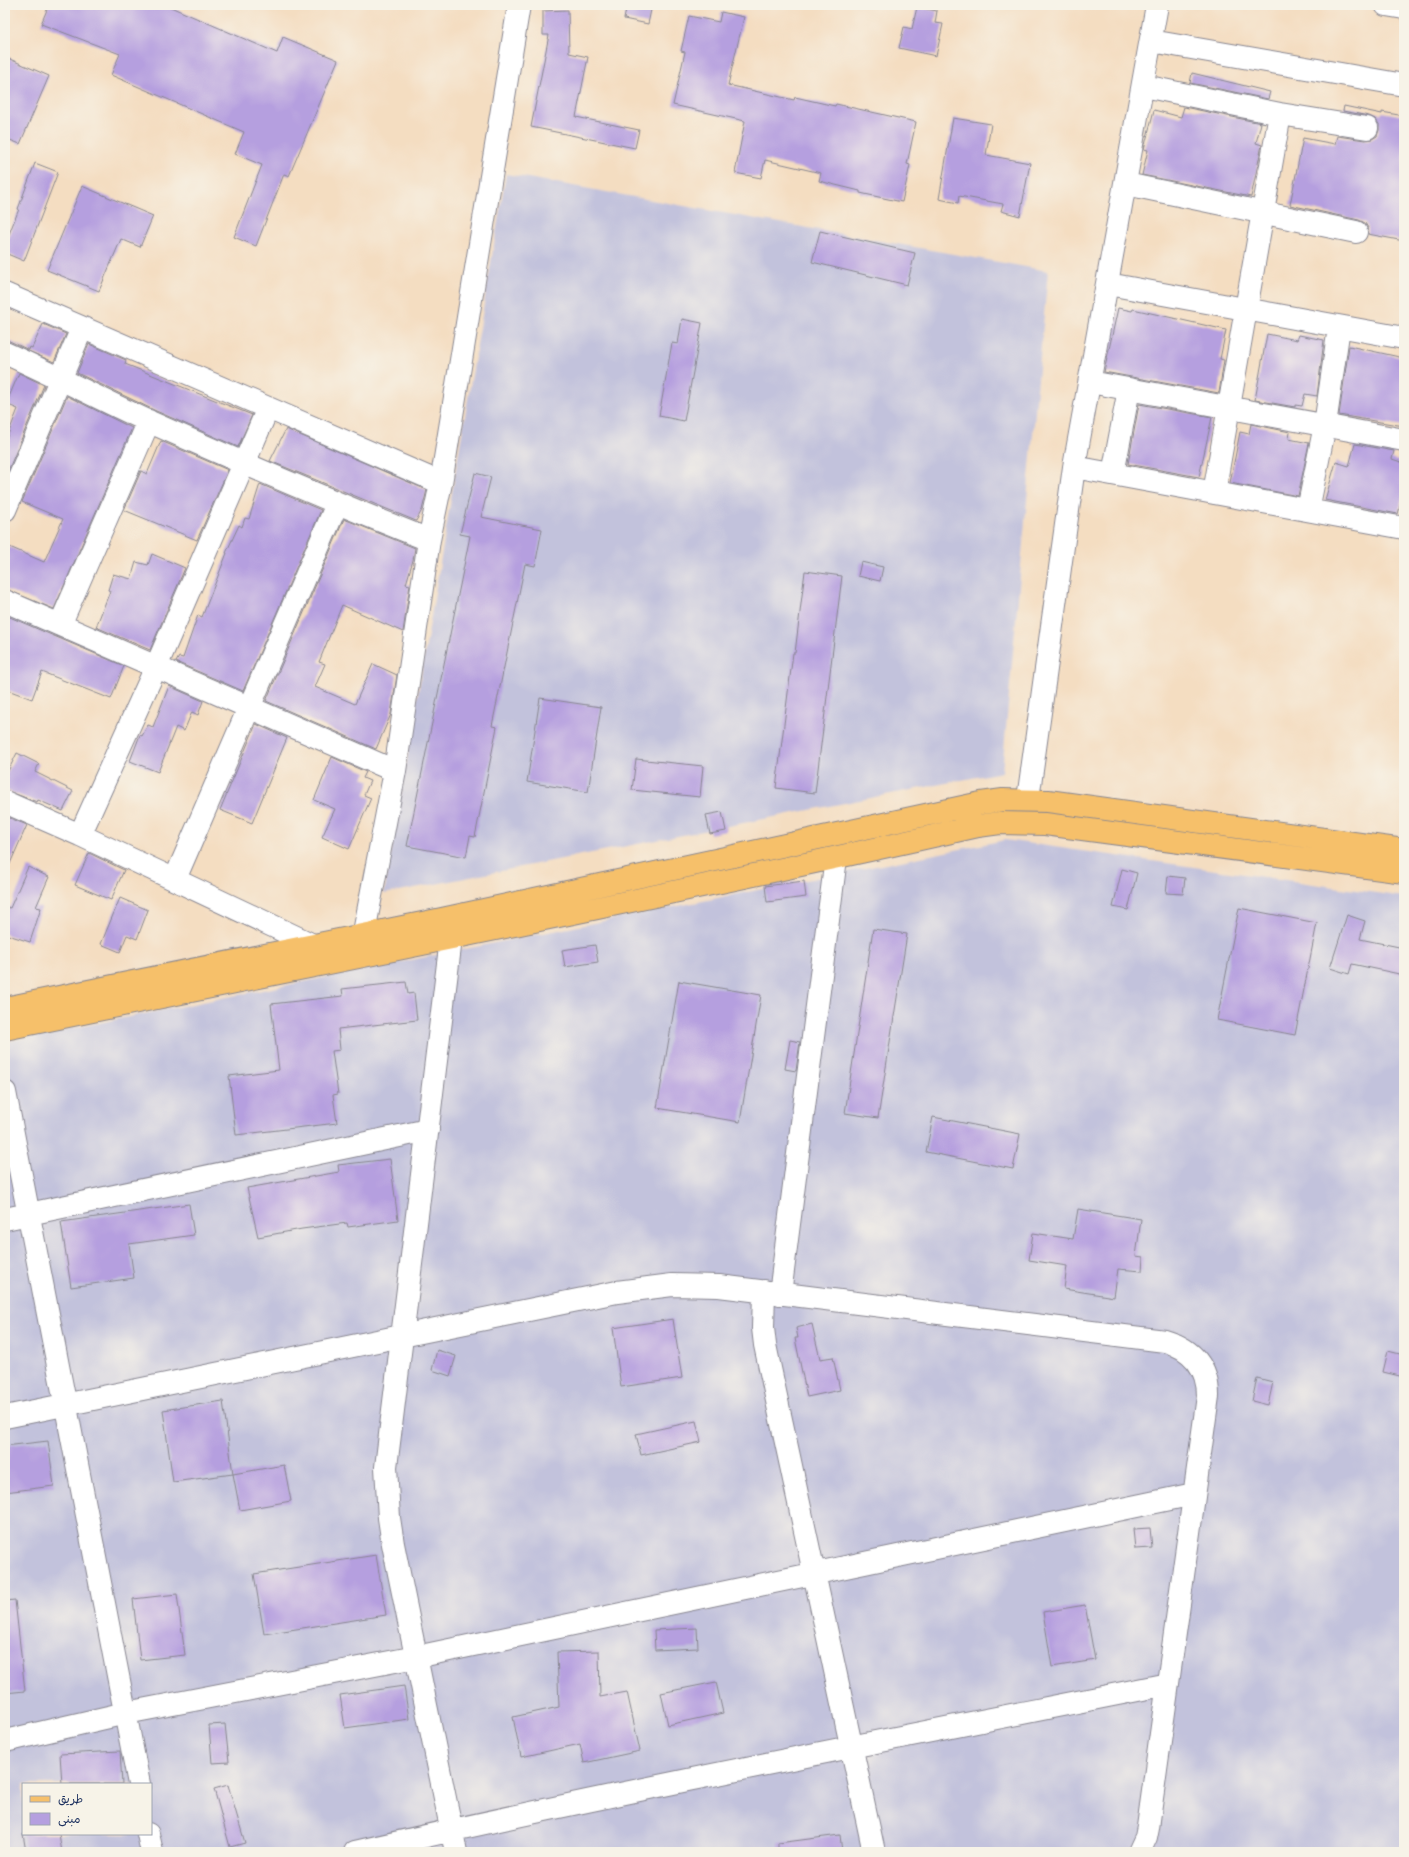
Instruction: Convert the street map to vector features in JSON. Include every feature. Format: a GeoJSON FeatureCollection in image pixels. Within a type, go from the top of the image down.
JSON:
{"type":"FeatureCollection","features":[{"type":"Feature","properties":{"kind":"main road"},"geometry":{"type":"LineString","coordinates":[[5,1008],[363,935],[981,803],[1003,800],[1028,799],[1070,804],[1404,850]]}},
{"type":"Feature","properties":{"kind":"main road"},"geometry":{"type":"LineString","coordinates":[[5,1029],[329,962],[451,939],[836,858],[978,826],[1000,823],[1025,822],[1404,872]]}},
{"type":"Feature","properties":{"kind":"street"},"geometry":{"type":"LineString","coordinates":[[359,956],[395,771],[429,540],[441,483],[519,5]]}},
{"type":"Feature","properties":{"kind":"street"},"geometry":{"type":"LineString","coordinates":[[1028,799],[1074,467],[1144,86],[1157,5]]}},
{"type":"Feature","properties":{"kind":"street"},"geometry":{"type":"LineString","coordinates":[[1386,5],[1404,8]]}},
{"type":"Feature","properties":{"kind":"street"},"geometry":{"type":"LineString","coordinates":[[1151,41],[1404,85]]}},
{"type":"Feature","properties":{"kind":"street"},"geometry":{"type":"LineString","coordinates":[[1144,86],[1280,114],[1367,128]]}},
{"type":"Feature","properties":{"kind":"street"},"geometry":{"type":"LineString","coordinates":[[1214,493],[1280,114]]}},
{"type":"Feature","properties":{"kind":"street"},"geometry":{"type":"LineString","coordinates":[[1126,184],[1356,232]]}},
{"type":"Feature","properties":{"kind":"street"},"geometry":{"type":"LineString","coordinates":[[1108,284],[1404,338]]}},
{"type":"Feature","properties":{"kind":"street"},"geometry":{"type":"LineString","coordinates":[[5,294],[441,483]]}},
{"type":"Feature","properties":{"kind":"street"},"geometry":{"type":"LineString","coordinates":[[1308,510],[1325,425],[1339,326]]}},
{"type":"Feature","properties":{"kind":"street"},"geometry":{"type":"LineString","coordinates":[[5,510],[82,328]]}},
{"type":"Feature","properties":{"kind":"street"},"geometry":{"type":"LineString","coordinates":[[5,354],[60,378],[150,421],[337,504],[429,540]]}},
{"type":"Feature","properties":{"kind":"street"},"geometry":{"type":"LineString","coordinates":[[1090,382],[1404,440]]}},
{"type":"Feature","properties":{"kind":"street"},"geometry":{"type":"LineString","coordinates":[[1113,474],[1129,389]]}},
{"type":"Feature","properties":{"kind":"street"},"geometry":{"type":"LineString","coordinates":[[80,835],[156,667],[268,408]]}},
{"type":"Feature","properties":{"kind":"street"},"geometry":{"type":"LineString","coordinates":[[60,625],[150,421]]}},
{"type":"Feature","properties":{"kind":"street"},"geometry":{"type":"LineString","coordinates":[[1074,467],[1404,528]]}},
{"type":"Feature","properties":{"kind":"street"},"geometry":{"type":"LineString","coordinates":[[175,879],[337,504]]}},
{"type":"Feature","properties":{"kind":"street"},"geometry":{"type":"LineString","coordinates":[[5,601],[395,771]]}},
{"type":"Feature","properties":{"kind":"street"},"geometry":{"type":"LineString","coordinates":[[5,802],[175,879],[313,945],[329,962]]}},
{"type":"Feature","properties":{"kind":"street"},"geometry":{"type":"LineString","coordinates":[[836,858],[772,1293],[763,1328],[765,1345],[874,1852]]}},
{"type":"Feature","properties":{"kind":"street"},"geometry":{"type":"LineString","coordinates":[[451,939],[388,1444],[386,1492],[392,1538],[456,1852]]}},
{"type":"Feature","properties":{"kind":"street"},"geometry":{"type":"LineString","coordinates":[[5,1092],[30,1214],[139,1783]]}},
{"type":"Feature","properties":{"kind":"street"},"geometry":{"type":"LineString","coordinates":[[5,1219],[428,1130]]}},
{"type":"Feature","properties":{"kind":"street"},"geometry":{"type":"LineString","coordinates":[[5,1417],[644,1288],[696,1285],[1165,1341],[1176,1344],[1194,1356],[1201,1365],[1208,1386],[1208,1396],[1148,1827],[1146,1837],[1138,1852]]}},
{"type":"Feature","properties":{"kind":"street"},"geometry":{"type":"LineString","coordinates":[[5,1741],[126,1713],[416,1657],[1194,1494]]}},
{"type":"Feature","properties":{"kind":"street"},"geometry":{"type":"LineString","coordinates":[[355,1852],[451,1830],[851,1747],[1168,1684]]}},
{"type":"Feature","properties":{"kind":"street"},"geometry":{"type":"LineString","coordinates":[[148,1835],[152,1852]]}},
{"type":"Feature","properties":{"kind":"shaded area"},"geometry":{"type":"Polygon","coordinates":[[[506,174],[1048,271],[1002,772],[384,894],[506,174]]]}},
{"type":"Feature","properties":{"kind":"shaded area"},"geometry":{"type":"Polygon","coordinates":[[[1005,840],[1404,897],[1404,1852],[5,1852],[5,1042],[1005,840]]]}},
{"type":"Feature","properties":{"kind":"building"},"geometry":{"type":"Polygon","coordinates":[[[49,5],[166,5],[277,53],[283,37],[338,60],[289,176],[284,174],[256,246],[234,237],[262,165],[235,154],[244,132],[111,75],[120,54],[41,24],[49,5]]]}},
{"type":"Feature","properties":{"kind":"building"},"geometry":{"type":"Polygon","coordinates":[[[627,5],[652,5],[648,24],[624,19],[627,5]]]}},
{"type":"Feature","properties":{"kind":"building"},"geometry":{"type":"Polygon","coordinates":[[[917,7],[937,11],[935,23],[943,24],[936,56],[899,48],[904,27],[912,29],[917,7]]]}},
{"type":"Feature","properties":{"kind":"building"},"geometry":{"type":"Polygon","coordinates":[[[568,10],[569,53],[588,57],[576,117],[639,130],[635,148],[531,127],[549,35],[543,35],[543,11],[568,10]]]}},
{"type":"Feature","properties":{"kind":"building"},"geometry":{"type":"Polygon","coordinates":[[[721,12],[744,17],[728,85],[794,100],[795,97],[835,106],[836,104],[916,122],[907,164],[910,165],[902,202],[860,193],[860,191],[819,181],[821,173],[765,160],[761,178],[735,173],[745,121],[673,105],[685,52],[681,51],[689,16],[719,22],[721,12]]]}},
{"type":"Feature","properties":{"kind":"building"},"geometry":{"type":"Polygon","coordinates":[[[5,57],[49,76],[20,144],[5,138],[5,57]]]}},
{"type":"Feature","properties":{"kind":"building"},"geometry":{"type":"Polygon","coordinates":[[[1192,73],[1270,92],[1268,99],[1190,83],[1192,73]]]}},
{"type":"Feature","properties":{"kind":"building"},"geometry":{"type":"Polygon","coordinates":[[[1344,106],[1382,114],[1382,112],[1404,116],[1404,241],[1368,234],[1368,228],[1365,223],[1359,220],[1290,205],[1303,138],[1335,144],[1337,136],[1365,140],[1372,139],[1377,136],[1379,124],[1375,119],[1369,116],[1343,111],[1344,106]]]}},
{"type":"Feature","properties":{"kind":"building"},"geometry":{"type":"Polygon","coordinates":[[[1184,107],[1261,123],[1256,143],[1262,145],[1251,197],[1142,175],[1148,150],[1144,149],[1154,110],[1181,117],[1184,107]]]}},
{"type":"Feature","properties":{"kind":"building"},"geometry":{"type":"Polygon","coordinates":[[[953,118],[991,124],[986,155],[1030,163],[1020,216],[1001,211],[1003,204],[959,196],[958,203],[939,199],[953,118]]]}},
{"type":"Feature","properties":{"kind":"building"},"geometry":{"type":"Polygon","coordinates":[[[35,163],[58,172],[24,261],[5,253],[5,244],[35,163]]]}},
{"type":"Feature","properties":{"kind":"building"},"geometry":{"type":"Polygon","coordinates":[[[82,186],[153,216],[140,247],[121,239],[99,291],[47,270],[82,186]]]}},
{"type":"Feature","properties":{"kind":"building"},"geometry":{"type":"Polygon","coordinates":[[[820,231],[915,253],[907,285],[812,262],[820,231]]]}},
{"type":"Feature","properties":{"kind":"building"},"geometry":{"type":"Polygon","coordinates":[[[1118,308],[1132,311],[1133,309],[1226,330],[1220,359],[1224,360],[1219,393],[1104,372],[1118,308]]]}},
{"type":"Feature","properties":{"kind":"building"},"geometry":{"type":"Polygon","coordinates":[[[682,319],[702,323],[684,421],[659,416],[672,343],[678,344],[682,319]]]}},
{"type":"Feature","properties":{"kind":"building"},"geometry":{"type":"Polygon","coordinates":[[[43,324],[66,334],[54,362],[5,341],[5,339],[29,350],[30,347],[32,348],[43,324]]]}},
{"type":"Feature","properties":{"kind":"building"},"geometry":{"type":"Polygon","coordinates":[[[1267,334],[1297,340],[1299,335],[1324,340],[1317,396],[1305,394],[1302,406],[1295,405],[1295,407],[1255,400],[1267,334]]]}},
{"type":"Feature","properties":{"kind":"building"},"geometry":{"type":"Polygon","coordinates":[[[89,344],[126,360],[125,364],[252,415],[238,447],[156,411],[77,373],[89,344]]]}},
{"type":"Feature","properties":{"kind":"building"},"geometry":{"type":"Polygon","coordinates":[[[1349,346],[1404,358],[1404,426],[1339,415],[1349,346]]]}},
{"type":"Feature","properties":{"kind":"building"},"geometry":{"type":"Polygon","coordinates":[[[19,373],[44,385],[5,478],[5,442],[18,409],[6,404],[19,373]]]}},
{"type":"Feature","properties":{"kind":"building"},"geometry":{"type":"Polygon","coordinates":[[[67,396],[132,428],[54,609],[5,589],[5,545],[44,562],[63,519],[22,502],[67,396]]]}},
{"type":"Feature","properties":{"kind":"building"},"geometry":{"type":"Polygon","coordinates":[[[1139,404],[1212,417],[1199,477],[1128,464],[1139,404]]]}},
{"type":"Feature","properties":{"kind":"building"},"geometry":{"type":"Polygon","coordinates":[[[1251,424],[1290,432],[1289,439],[1309,443],[1298,496],[1230,483],[1240,432],[1249,434],[1251,424]]]}},
{"type":"Feature","properties":{"kind":"building"},"geometry":{"type":"Polygon","coordinates":[[[286,429],[427,490],[422,510],[416,521],[270,461],[286,429]]]}},
{"type":"Feature","properties":{"kind":"building"},"geometry":{"type":"Polygon","coordinates":[[[161,441],[228,470],[197,540],[124,510],[141,471],[147,474],[161,441]]]}},
{"type":"Feature","properties":{"kind":"building"},"geometry":{"type":"Polygon","coordinates":[[[1355,444],[1394,451],[1392,459],[1404,463],[1404,491],[1398,514],[1325,500],[1336,462],[1349,466],[1355,444]]]}},
{"type":"Feature","properties":{"kind":"building"},"geometry":{"type":"Polygon","coordinates":[[[475,473],[491,477],[481,517],[542,529],[535,566],[525,564],[492,726],[497,727],[475,837],[470,836],[466,857],[407,846],[470,536],[460,534],[475,473]]]}},
{"type":"Feature","properties":{"kind":"building"},"geometry":{"type":"Polygon","coordinates":[[[260,484],[321,510],[243,691],[176,662],[179,657],[183,658],[198,615],[202,617],[226,553],[239,525],[242,527],[245,518],[249,519],[260,484]]]}},
{"type":"Feature","properties":{"kind":"building"},"geometry":{"type":"Polygon","coordinates":[[[344,519],[415,548],[406,584],[410,585],[403,632],[342,605],[319,662],[325,664],[315,687],[355,704],[373,664],[397,675],[391,714],[376,749],[266,701],[344,519]]]}},
{"type":"Feature","properties":{"kind":"building"},"geometry":{"type":"Polygon","coordinates":[[[152,554],[185,568],[150,650],[96,627],[110,591],[108,590],[113,574],[131,579],[136,562],[148,565],[152,554]]]}},
{"type":"Feature","properties":{"kind":"building"},"geometry":{"type":"Polygon","coordinates":[[[861,562],[883,567],[880,581],[858,576],[861,562]]]}},
{"type":"Feature","properties":{"kind":"building"},"geometry":{"type":"Polygon","coordinates":[[[805,571],[842,576],[815,793],[776,788],[805,571]]]}},
{"type":"Feature","properties":{"kind":"building"},"geometry":{"type":"Polygon","coordinates":[[[5,615],[124,666],[111,699],[42,672],[32,699],[5,689],[5,615]]]}},
{"type":"Feature","properties":{"kind":"building"},"geometry":{"type":"Polygon","coordinates":[[[169,686],[203,701],[198,715],[192,712],[184,731],[176,727],[158,772],[130,761],[140,735],[142,736],[148,725],[153,727],[169,686]]]}},
{"type":"Feature","properties":{"kind":"building"},"geometry":{"type":"Polygon","coordinates":[[[540,698],[601,707],[588,792],[527,782],[540,698]]]}},
{"type":"Feature","properties":{"kind":"building"},"geometry":{"type":"Polygon","coordinates":[[[256,724],[287,738],[252,823],[220,810],[256,724]]]}},
{"type":"Feature","properties":{"kind":"building"},"geometry":{"type":"Polygon","coordinates":[[[17,753],[39,764],[35,772],[73,791],[63,811],[38,800],[37,802],[5,790],[5,777],[17,753]]]}},
{"type":"Feature","properties":{"kind":"building"},"geometry":{"type":"Polygon","coordinates":[[[332,757],[366,772],[363,778],[370,781],[364,795],[371,798],[349,849],[322,837],[335,809],[314,800],[332,757]]]}},
{"type":"Feature","properties":{"kind":"building"},"geometry":{"type":"Polygon","coordinates":[[[636,759],[703,766],[700,797],[632,790],[636,759]]]}},
{"type":"Feature","properties":{"kind":"building"},"geometry":{"type":"Polygon","coordinates":[[[722,812],[726,831],[710,834],[706,815],[722,812]]]}},
{"type":"Feature","properties":{"kind":"building"},"geometry":{"type":"Polygon","coordinates":[[[5,816],[27,825],[5,875],[5,816]]]}},
{"type":"Feature","properties":{"kind":"building"},"geometry":{"type":"Polygon","coordinates":[[[89,853],[124,870],[111,900],[75,885],[89,853]]]}},
{"type":"Feature","properties":{"kind":"building"},"geometry":{"type":"Polygon","coordinates":[[[28,867],[49,877],[36,907],[41,908],[30,942],[5,934],[5,906],[10,908],[28,867]]]}},
{"type":"Feature","properties":{"kind":"building"},"geometry":{"type":"Polygon","coordinates":[[[1122,869],[1137,873],[1128,910],[1113,907],[1122,869]]]}},
{"type":"Feature","properties":{"kind":"building"},"geometry":{"type":"Polygon","coordinates":[[[1168,876],[1185,878],[1183,894],[1166,893],[1168,876]]]}},
{"type":"Feature","properties":{"kind":"building"},"geometry":{"type":"Polygon","coordinates":[[[804,881],[806,897],[767,902],[765,886],[804,881]]]}},
{"type":"Feature","properties":{"kind":"building"},"geometry":{"type":"Polygon","coordinates":[[[120,898],[148,910],[137,939],[127,935],[120,952],[101,944],[120,898]]]}},
{"type":"Feature","properties":{"kind":"building"},"geometry":{"type":"Polygon","coordinates":[[[1239,908],[1317,923],[1295,1035],[1217,1020],[1239,908]]]}},
{"type":"Feature","properties":{"kind":"building"},"geometry":{"type":"Polygon","coordinates":[[[1347,915],[1365,921],[1360,939],[1404,948],[1404,975],[1352,964],[1349,974],[1330,968],[1347,915]]]}},
{"type":"Feature","properties":{"kind":"building"},"geometry":{"type":"Polygon","coordinates":[[[873,929],[907,934],[878,1118],[845,1113],[873,929]]]}},
{"type":"Feature","properties":{"kind":"building"},"geometry":{"type":"Polygon","coordinates":[[[595,945],[598,962],[565,967],[562,950],[595,945]]]}},
{"type":"Feature","properties":{"kind":"building"},"geometry":{"type":"Polygon","coordinates":[[[679,981],[761,995],[740,1122],[657,1108],[679,981]]]}},
{"type":"Feature","properties":{"kind":"building"},"geometry":{"type":"Polygon","coordinates":[[[406,982],[408,994],[414,993],[417,1020],[338,1029],[340,1050],[332,1051],[338,1094],[333,1095],[337,1123],[236,1135],[229,1076],[279,1070],[271,1004],[343,996],[342,989],[406,982]]]}},
{"type":"Feature","properties":{"kind":"building"},"geometry":{"type":"Polygon","coordinates":[[[790,1040],[800,1042],[796,1071],[785,1069],[790,1040]]]}},
{"type":"Feature","properties":{"kind":"building"},"geometry":{"type":"Polygon","coordinates":[[[933,1117],[1020,1134],[1013,1169],[926,1152],[933,1117]]]}},
{"type":"Feature","properties":{"kind":"building"},"geometry":{"type":"Polygon","coordinates":[[[390,1159],[398,1220],[348,1227],[347,1223],[258,1237],[247,1188],[339,1172],[338,1165],[390,1159]]]}},
{"type":"Feature","properties":{"kind":"building"},"geometry":{"type":"Polygon","coordinates":[[[189,1204],[194,1235],[129,1244],[134,1278],[71,1287],[61,1222],[189,1204]]]}},
{"type":"Feature","properties":{"kind":"building"},"geometry":{"type":"Polygon","coordinates":[[[1078,1209],[1141,1219],[1136,1256],[1143,1257],[1142,1271],[1118,1269],[1114,1297],[1064,1289],[1067,1266],[1029,1260],[1033,1233],[1073,1239],[1078,1209]]]}},
{"type":"Feature","properties":{"kind":"building"},"geometry":{"type":"Polygon","coordinates":[[[673,1319],[682,1378],[621,1387],[613,1328],[673,1319]]]}},
{"type":"Feature","properties":{"kind":"building"},"geometry":{"type":"Polygon","coordinates":[[[812,1324],[820,1359],[833,1357],[840,1390],[807,1397],[795,1338],[798,1338],[796,1328],[812,1324]]]}},
{"type":"Feature","properties":{"kind":"building"},"geometry":{"type":"Polygon","coordinates":[[[437,1350],[456,1356],[450,1376],[432,1370],[437,1350]]]}},
{"type":"Feature","properties":{"kind":"building"},"geometry":{"type":"Polygon","coordinates":[[[1388,1351],[1404,1355],[1404,1377],[1383,1372],[1388,1351]]]}},
{"type":"Feature","properties":{"kind":"building"},"geometry":{"type":"Polygon","coordinates":[[[1257,1378],[1273,1382],[1268,1405],[1252,1401],[1257,1378]]]}},
{"type":"Feature","properties":{"kind":"building"},"geometry":{"type":"Polygon","coordinates":[[[223,1401],[233,1474],[173,1482],[163,1410],[223,1401]]]}},
{"type":"Feature","properties":{"kind":"building"},"geometry":{"type":"Polygon","coordinates":[[[696,1421],[701,1442],[641,1455],[636,1434],[696,1421]]]}},
{"type":"Feature","properties":{"kind":"building"},"geometry":{"type":"Polygon","coordinates":[[[48,1441],[54,1486],[5,1492],[5,1446],[48,1441]]]}},
{"type":"Feature","properties":{"kind":"building"},"geometry":{"type":"Polygon","coordinates":[[[284,1465],[291,1501],[240,1510],[233,1474],[284,1465]]]}},
{"type":"Feature","properties":{"kind":"building"},"geometry":{"type":"Polygon","coordinates":[[[1150,1528],[1152,1548],[1135,1549],[1133,1529],[1150,1528]]]}},
{"type":"Feature","properties":{"kind":"building"},"geometry":{"type":"Polygon","coordinates":[[[376,1555],[386,1615],[264,1634],[254,1574],[376,1555]]]}},
{"type":"Feature","properties":{"kind":"building"},"geometry":{"type":"Polygon","coordinates":[[[177,1594],[185,1655],[140,1660],[133,1599],[177,1594]]]}},
{"type":"Feature","properties":{"kind":"building"},"geometry":{"type":"Polygon","coordinates":[[[15,1600],[25,1691],[5,1693],[5,1601],[15,1600]]]}},
{"type":"Feature","properties":{"kind":"building"},"geometry":{"type":"Polygon","coordinates":[[[1085,1605],[1095,1660],[1052,1667],[1043,1612],[1085,1605]]]}},
{"type":"Feature","properties":{"kind":"building"},"geometry":{"type":"Polygon","coordinates":[[[697,1628],[698,1648],[655,1650],[654,1630],[697,1628]]]}},
{"type":"Feature","properties":{"kind":"building"},"geometry":{"type":"Polygon","coordinates":[[[599,1651],[600,1697],[627,1692],[640,1751],[584,1763],[580,1744],[521,1757],[513,1717],[559,1707],[557,1652],[599,1651]]]}},
{"type":"Feature","properties":{"kind":"building"},"geometry":{"type":"Polygon","coordinates":[[[716,1682],[723,1713],[668,1725],[661,1693],[716,1682]]]}},
{"type":"Feature","properties":{"kind":"building"},"geometry":{"type":"Polygon","coordinates":[[[404,1686],[409,1719],[345,1728],[340,1695],[404,1686]]]}},
{"type":"Feature","properties":{"kind":"building"},"geometry":{"type":"Polygon","coordinates":[[[225,1724],[229,1762],[212,1763],[209,1725],[225,1724]]]}},
{"type":"Feature","properties":{"kind":"building"},"geometry":{"type":"Polygon","coordinates":[[[120,1751],[122,1783],[62,1783],[60,1754],[120,1751]]]}},
{"type":"Feature","properties":{"kind":"building"},"geometry":{"type":"Polygon","coordinates":[[[228,1785],[245,1843],[230,1847],[214,1789],[228,1785]]]}},
{"type":"Feature","properties":{"kind":"building"},"geometry":{"type":"Polygon","coordinates":[[[23,1835],[59,1835],[62,1852],[26,1852],[23,1835]]]}},
{"type":"Feature","properties":{"kind":"building"},"geometry":{"type":"Polygon","coordinates":[[[840,1835],[842,1852],[778,1852],[778,1843],[840,1835]]]}}]}
